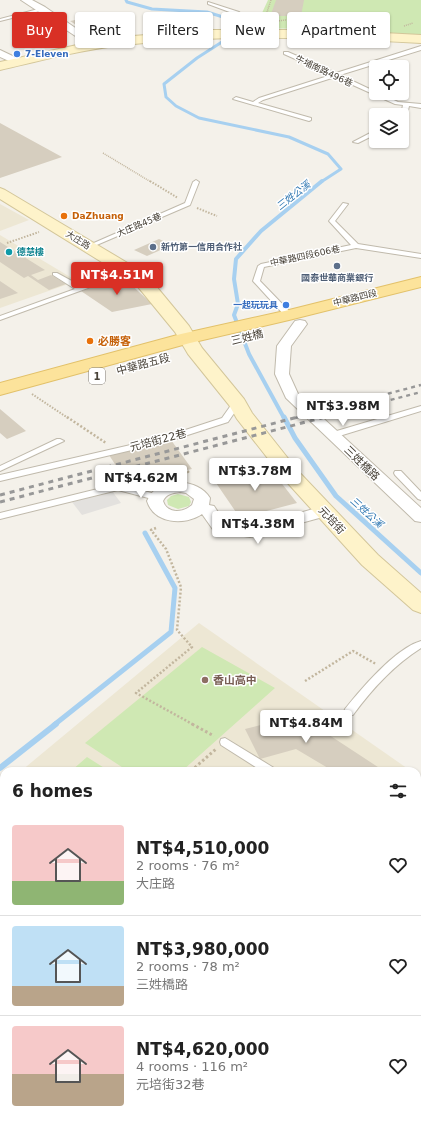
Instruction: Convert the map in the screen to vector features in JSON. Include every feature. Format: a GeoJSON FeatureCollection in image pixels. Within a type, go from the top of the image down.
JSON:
{"type":"FeatureCollection","features":[{"type":"Feature","properties":{"kind":"main road","name":"中華路四段"},"geometry":{"type":"LineString","coordinates":[[294,320],[421,285]]}},
{"type":"Feature","properties":{"kind":"main road","name":"三姓橋"},"geometry":{"type":"LineString","coordinates":[[191,344],[294,320]]}},
{"type":"Feature","properties":{"kind":"main road","name":"中華路五段"},"geometry":{"type":"LineString","coordinates":[[1,390],[191,344]]}},
{"type":"Feature","properties":{"kind":"main road","name":"中華路五段"},"geometry":{"type":"LineString","coordinates":[[1,390],[31,394],[191,344]]}},
{"type":"Feature","properties":{"kind":"street"},"geometry":{"type":"LineString","coordinates":[[25,0],[75,31]]}},
{"type":"Feature","properties":{"kind":"street"},"geometry":{"type":"LineString","coordinates":[[279,33],[327,34],[421,39]]}},
{"type":"Feature","properties":{"kind":"street"},"geometry":{"type":"LineString","coordinates":[[135,40],[221,34]]}},
{"type":"Feature","properties":{"kind":"street"},"geometry":{"type":"LineString","coordinates":[[0,66],[81,48]]}},
{"type":"Feature","properties":{"kind":"street"},"geometry":{"type":"LineString","coordinates":[[0,53],[18,62]]}},
{"type":"Feature","properties":{"kind":"street","name":"大庄路"},"geometry":{"type":"LineString","coordinates":[[0,193],[90,246],[140,278],[183,330],[191,344]]}},
{"type":"Feature","properties":{"kind":"street","name":"三姓橋路"},"geometry":{"type":"LineString","coordinates":[[294,320],[284,346],[282,374],[293,398],[421,517]]}},
{"type":"Feature","properties":{"kind":"street","name":"元培街"},"geometry":{"type":"LineString","coordinates":[[191,344],[274,453],[324,511],[370,560],[421,605]]}},
{"type":"Feature","properties":{"kind":"street"},"geometry":{"type":"LineString","coordinates":[[180,487],[187,488],[199,494],[202,498],[200,507],[189,514],[174,516],[166,514],[156,507],[154,502],[156,497],[165,490],[180,487]]}},
{"type":"Feature","properties":{"kind":"street"},"geometry":{"type":"LineString","coordinates":[[200,507],[208,510],[220,527],[250,532],[324,511]]}},
{"type":"Feature","properties":{"kind":"lane"},"geometry":{"type":"LineString","coordinates":[[210,3],[234,12]]}},
{"type":"Feature","properties":{"kind":"lane"},"geometry":{"type":"LineString","coordinates":[[0,20],[42,9]]}},
{"type":"Feature","properties":{"kind":"lane"},"geometry":{"type":"LineString","coordinates":[[254,104],[261,99],[421,48]]}},
{"type":"Feature","properties":{"kind":"lane","name":"牛埔南路496巷"},"geometry":{"type":"LineString","coordinates":[[286,53],[396,104],[421,106]]}},
{"type":"Feature","properties":{"kind":"lane"},"geometry":{"type":"LineString","coordinates":[[236,99],[309,119]]}},
{"type":"Feature","properties":{"kind":"lane"},"geometry":{"type":"LineString","coordinates":[[356,142],[369,136]]}},
{"type":"Feature","properties":{"kind":"lane"},"geometry":{"type":"LineString","coordinates":[[188,204],[196,182]]}},
{"type":"Feature","properties":{"kind":"lane","name":"大庄路45巷"},"geometry":{"type":"LineString","coordinates":[[90,246],[188,204]]}},
{"type":"Feature","properties":{"kind":"lane","name":"中華路四段606巷"},"geometry":{"type":"LineString","coordinates":[[345,204],[332,221],[356,246]]}},
{"type":"Feature","properties":{"kind":"lane"},"geometry":{"type":"LineString","coordinates":[[356,246],[421,256]]}},
{"type":"Feature","properties":{"kind":"lane","name":"中華路四段606巷"},"geometry":{"type":"LineString","coordinates":[[294,320],[256,281],[261,266],[356,246]]}},
{"type":"Feature","properties":{"kind":"lane"},"geometry":{"type":"LineString","coordinates":[[0,318],[130,271]]}},
{"type":"Feature","properties":{"kind":"lane"},"geometry":{"type":"LineString","coordinates":[[56,274],[80,289]]}},
{"type":"Feature","properties":{"kind":"lane","name":"元培街22巷"},"geometry":{"type":"LineString","coordinates":[[0,478],[162,440],[225,420],[237,403]]}},
{"type":"Feature","properties":{"kind":"lane"},"geometry":{"type":"LineString","coordinates":[[333,435],[421,408]]}},
{"type":"Feature","properties":{"kind":"lane"},"geometry":{"type":"LineString","coordinates":[[0,469],[60,441]]}},
{"type":"Feature","properties":{"kind":"lane"},"geometry":{"type":"LineString","coordinates":[[398,472],[421,497]]}},
{"type":"Feature","properties":{"kind":"lane"},"geometry":{"type":"LineString","coordinates":[[0,516],[118,487],[156,497]]}},
{"type":"Feature","properties":{"kind":"lane"},"geometry":{"type":"LineString","coordinates":[[348,712],[360,697],[388,670],[421,644]]}},
{"type":"Feature","properties":{"kind":"lane"},"geometry":{"type":"LineString","coordinates":[[224,742],[264,767]]}},
{"type":"Feature","properties":{"kind":"path"},"geometry":{"type":"LineString","coordinates":[[267,12],[271,0]]}},
{"type":"Feature","properties":{"kind":"path"},"geometry":{"type":"LineString","coordinates":[[103,152],[188,204],[217,216]]}},
{"type":"Feature","properties":{"kind":"path"},"geometry":{"type":"LineString","coordinates":[[7,244],[56,226]]}},
{"type":"Feature","properties":{"kind":"path"},"geometry":{"type":"LineString","coordinates":[[31,394],[117,450]]}},
{"type":"Feature","properties":{"kind":"path"},"geometry":{"type":"LineString","coordinates":[[123,477],[160,467]]}},
{"type":"Feature","properties":{"kind":"path"},"geometry":{"type":"LineString","coordinates":[[156,528],[151,530],[166,550],[181,587],[177,630],[192,647],[136,693],[224,742],[196,767]]}},
{"type":"Feature","properties":{"kind":"path"},"geometry":{"type":"LineString","coordinates":[[305,681],[353,651],[388,670]]}},
{"type":"Feature","properties":{"kind":"shaded area"},"geometry":{"type":"Polygon","coordinates":[[[0,204],[29,220],[0,231],[0,204]]]}},
{"type":"Feature","properties":{"kind":"shaded area"},"geometry":{"type":"Polygon","coordinates":[[[0,235],[77,281],[0,308],[0,235]]]}},
{"type":"Feature","properties":{"kind":"shaded area"},"geometry":{"type":"Polygon","coordinates":[[[112,491],[121,503],[82,515],[72,502],[112,491]]]}},
{"type":"Feature","properties":{"kind":"shaded area","name":"香山高中"},"geometry":{"type":"Polygon","coordinates":[[[199,623],[405,767],[26,767],[199,623]]]}},
{"type":"Feature","properties":{"kind":"green space"},"geometry":{"type":"Polygon","coordinates":[[[268,0],[421,0],[421,35],[390,33],[390,12],[287,12],[287,29],[279,28],[279,12],[262,12],[268,0]]]}},
{"type":"Feature","properties":{"kind":"green space"},"geometry":{"type":"Polygon","coordinates":[[[178,494],[189,497],[191,502],[189,506],[178,509],[168,505],[167,500],[171,496],[178,494]]]}},
{"type":"Feature","properties":{"kind":"green space"},"geometry":{"type":"Polygon","coordinates":[[[202,647],[275,688],[186,767],[122,767],[85,743],[202,647]]]}},
{"type":"Feature","properties":{"kind":"green space"},"geometry":{"type":"Polygon","coordinates":[[[87,757],[103,767],[76,767],[87,757]]]}},
{"type":"Feature","properties":{"kind":"building"},"geometry":{"type":"Polygon","coordinates":[[[276,0],[304,0],[302,12],[287,12],[287,16],[279,16],[279,12],[272,12],[276,0]]]}},
{"type":"Feature","properties":{"kind":"building"},"geometry":{"type":"Polygon","coordinates":[[[75,20],[75,24],[70,21],[75,20]]]}},
{"type":"Feature","properties":{"kind":"building"},"geometry":{"type":"Polygon","coordinates":[[[0,123],[62,157],[0,178],[0,123]]]}},
{"type":"Feature","properties":{"kind":"building","name":"新竹第一信用合作社"},"geometry":{"type":"Polygon","coordinates":[[[159,239],[172,245],[147,256],[134,250],[159,239]]]}},
{"type":"Feature","properties":{"kind":"building","name":"德慧樓"},"geometry":{"type":"Polygon","coordinates":[[[0,242],[45,270],[31,275],[38,280],[51,275],[66,284],[49,290],[28,276],[24,278],[0,262],[0,242]]]}},
{"type":"Feature","properties":{"kind":"building"},"geometry":{"type":"Polygon","coordinates":[[[124,278],[152,304],[112,312],[81,291],[124,278]]]}},
{"type":"Feature","properties":{"kind":"building"},"geometry":{"type":"Polygon","coordinates":[[[0,281],[18,293],[0,299],[0,281]]]}},
{"type":"Feature","properties":{"kind":"building"},"geometry":{"type":"Polygon","coordinates":[[[0,409],[26,431],[7,439],[0,433],[0,409]]]}},
{"type":"Feature","properties":{"kind":"building"},"geometry":{"type":"Polygon","coordinates":[[[171,440],[192,469],[182,471],[186,477],[148,487],[143,479],[128,484],[109,455],[171,440]]]}},
{"type":"Feature","properties":{"kind":"building"},"geometry":{"type":"Polygon","coordinates":[[[269,467],[297,503],[240,518],[214,480],[269,467]]]}},
{"type":"Feature","properties":{"kind":"building"},"geometry":{"type":"Polygon","coordinates":[[[294,712],[378,767],[326,767],[296,749],[260,759],[245,729],[284,719],[294,712]]]}},
{"type":"Feature","properties":{"kind":"waterway","name":"三姓公溪"},"geometry":{"type":"LineString","coordinates":[[126,0],[127,2],[152,9],[207,12],[223,17],[233,27],[225,40],[197,58],[164,84],[166,97],[176,106],[199,118],[289,137],[328,154],[341,169],[321,182]]}},
{"type":"Feature","properties":{"kind":"waterway","name":"三姓公溪"},"geometry":{"type":"LineString","coordinates":[[284,418],[249,354],[234,315],[238,304],[234,279],[236,259],[261,231],[322,181]]}},
{"type":"Feature","properties":{"kind":"waterway","name":"三姓公溪"},"geometry":{"type":"LineString","coordinates":[[284,417],[295,438],[336,496],[421,573]]}},
{"type":"Feature","properties":{"kind":"waterway"},"geometry":{"type":"LineString","coordinates":[[54,725],[171,632],[175,588],[145,533]]}},
{"type":"Feature","properties":{"kind":"waterway"},"geometry":{"type":"LineString","coordinates":[[1,767],[56,724]]}},
{"type":"Feature","properties":{"kind":"railway"},"geometry":{"type":"LineString","coordinates":[[295,418],[421,385]]}},
{"type":"Feature","properties":{"kind":"railway"},"geometry":{"type":"LineString","coordinates":[[321,418],[421,392]]}},
{"type":"Feature","properties":{"kind":"railway"},"geometry":{"type":"LineString","coordinates":[[0,495],[298,417]]}},
{"type":"Feature","properties":{"kind":"railway"},"geometry":{"type":"LineString","coordinates":[[0,502],[325,417]]}},
{"type":"Feature","properties":{"kind":"place","name":"7-Eleven"},"geometry":{"type":"Point","coordinates":[17,54]}},
{"type":"Feature","properties":{"kind":"place","name":"DaZhuang"},"geometry":{"type":"Point","coordinates":[64,216]}},
{"type":"Feature","properties":{"kind":"place","name":"新竹第一信用合作社"},"geometry":{"type":"Point","coordinates":[153,247]}},
{"type":"Feature","properties":{"kind":"place","name":"德慧樓"},"geometry":{"type":"Point","coordinates":[9,252]}},
{"type":"Feature","properties":{"kind":"place","name":"國泰世華商業銀行"},"geometry":{"type":"Point","coordinates":[337,266]}},
{"type":"Feature","properties":{"kind":"place","name":"一起玩玩具"},"geometry":{"type":"Point","coordinates":[286,305]}},
{"type":"Feature","properties":{"kind":"place","name":"必勝客"},"geometry":{"type":"Point","coordinates":[90,341]}},
{"type":"Feature","properties":{"kind":"place","name":"香山高中"},"geometry":{"type":"Point","coordinates":[205,680]}}]}
